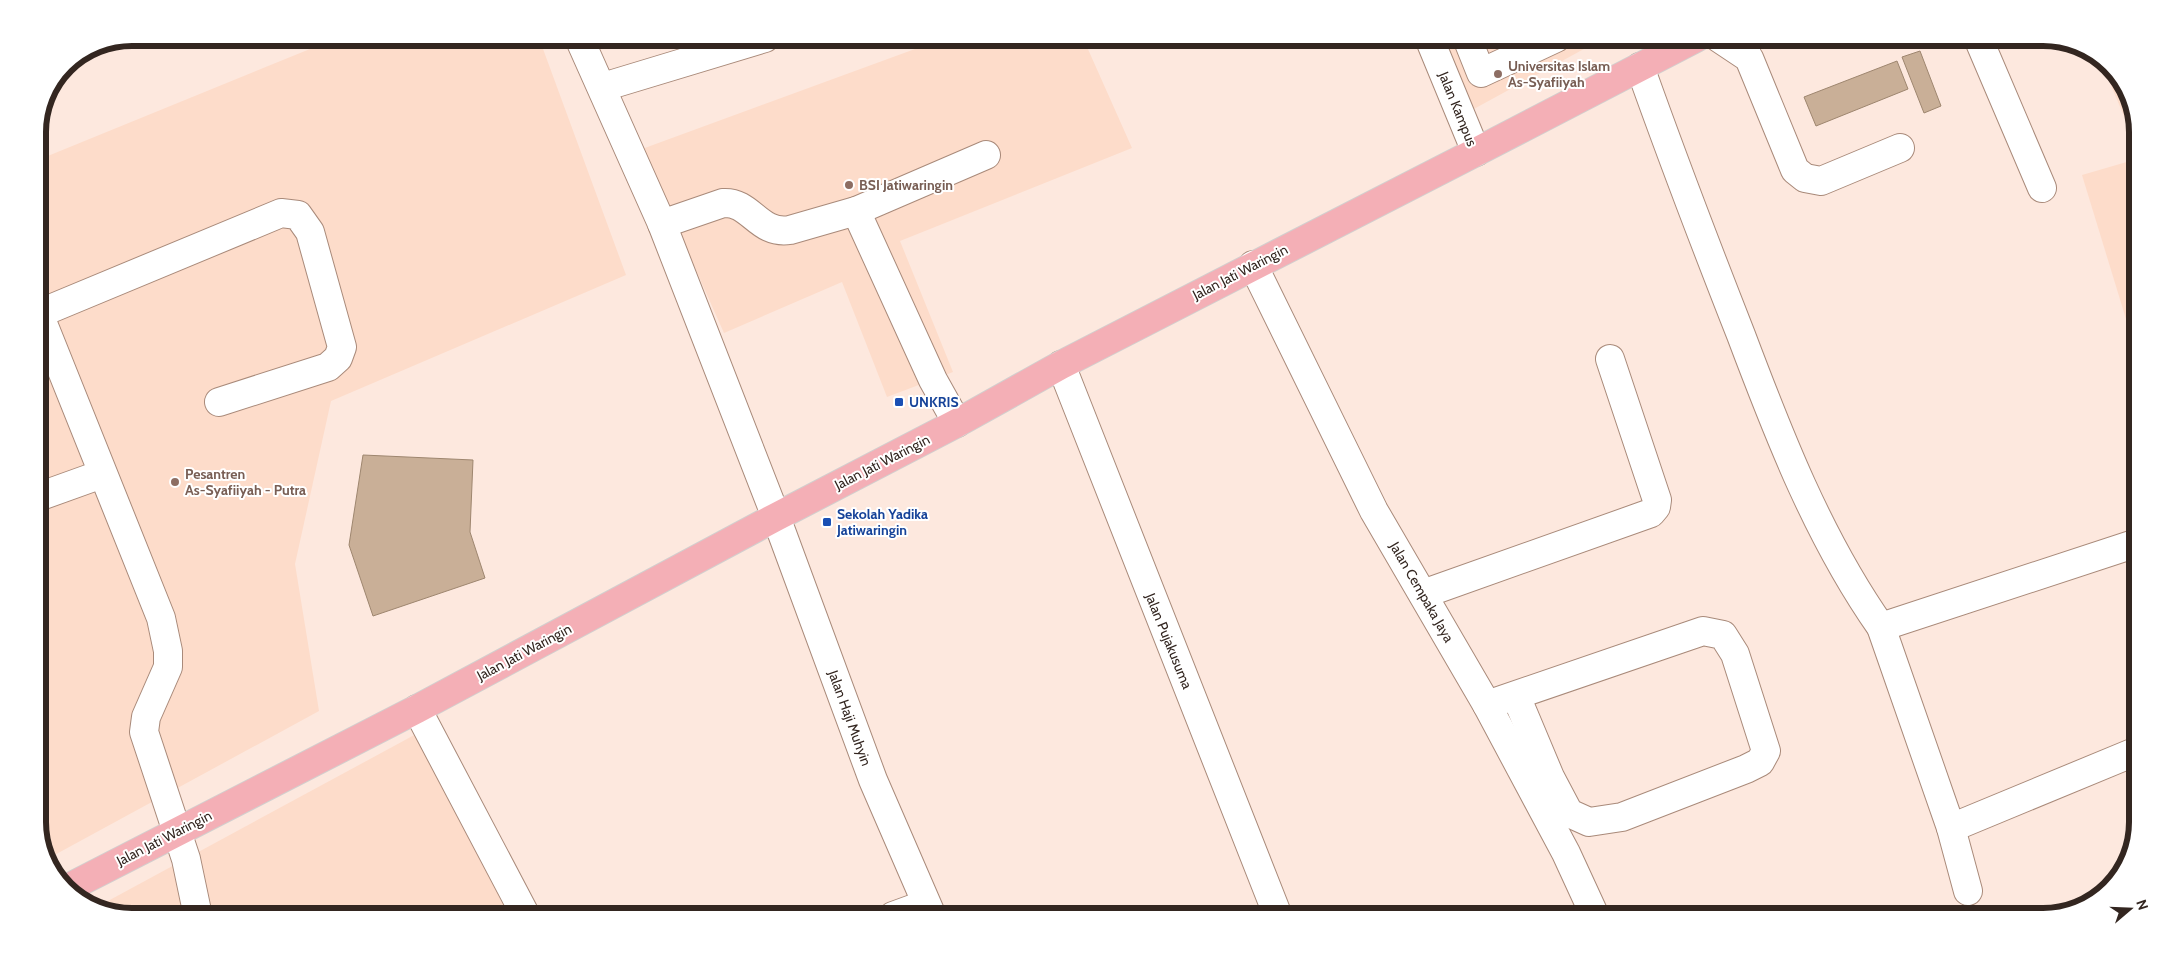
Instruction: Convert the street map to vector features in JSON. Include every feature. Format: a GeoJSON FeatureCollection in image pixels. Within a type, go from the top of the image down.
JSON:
{"type":"FeatureCollection","features":[{"type":"Feature","properties":{"kind":"main road","name":"Jalan Jati Waringin"},"geometry":{"type":"LineString","coordinates":[[75,885],[417,709],[776,516],[957,422],[1060,365],[1680,46]]}},
{"type":"Feature","properties":{"kind":"street","name":"Jalan Haji Muhyin"},"geometry":{"type":"LineString","coordinates":[[583,46],[603,87],[662,224],[776,516],[873,780],[928,908]]}},
{"type":"Feature","properties":{"kind":"street"},"geometry":{"type":"LineString","coordinates":[[603,87],[739,46]]}},
{"type":"Feature","properties":{"kind":"street","name":"Jalan Kampus"},"geometry":{"type":"LineString","coordinates":[[1432,46],[1476,152]]}},
{"type":"Feature","properties":{"kind":"street"},"geometry":{"type":"LineString","coordinates":[[1470,46],[1481,74],[1539,46]]}},
{"type":"Feature","properties":{"kind":"street"},"geometry":{"type":"LineString","coordinates":[[1731,46],[1749,58],[1795,170],[1805,178],[1820,181],[1900,148]]}},
{"type":"Feature","properties":{"kind":"street"},"geometry":{"type":"LineString","coordinates":[[1981,46],[2042,188]]}},
{"type":"Feature","properties":{"kind":"street"},"geometry":{"type":"LineString","coordinates":[[1640,66],[1776,426],[1830,544],[1865,605],[1881,628],[1951,828],[1968,891]]}},
{"type":"Feature","properties":{"kind":"street"},"geometry":{"type":"LineString","coordinates":[[662,224],[723,204],[732,203],[741,206],[770,229],[781,232],[856,212],[986,155]]}},
{"type":"Feature","properties":{"kind":"street"},"geometry":{"type":"LineString","coordinates":[[856,212],[933,380],[957,422]]}},
{"type":"Feature","properties":{"kind":"street"},"geometry":{"type":"LineString","coordinates":[[46,310],[281,214],[298,215],[310,232],[342,347],[338,358],[328,367],[219,402]]}},
{"type":"Feature","properties":{"kind":"street","name":"Jalan Cempaka Jaya"},"geometry":{"type":"LineString","coordinates":[[1254,265],[1374,511],[1487,704],[1566,853],[1591,908]]}},
{"type":"Feature","properties":{"kind":"street"},"geometry":{"type":"LineString","coordinates":[[46,333],[161,618],[168,652],[168,667],[146,717],[144,732],[178,831],[196,908]]}},
{"type":"Feature","properties":{"kind":"street"},"geometry":{"type":"LineString","coordinates":[[1423,594],[1651,513],[1656,507],[1657,500],[1610,359]]}},
{"type":"Feature","properties":{"kind":"street","name":"Jalan Pujakusuma"},"geometry":{"type":"LineString","coordinates":[[1060,365],[1275,908]]}},
{"type":"Feature","properties":{"kind":"street"},"geometry":{"type":"LineString","coordinates":[[46,494],[102,474]]}},
{"type":"Feature","properties":{"kind":"street"},"geometry":{"type":"LineString","coordinates":[[1881,628],[2129,546]]}},
{"type":"Feature","properties":{"kind":"street"},"geometry":{"type":"LineString","coordinates":[[1487,704],[1516,696],[1703,631],[1723,635],[1735,654],[1766,751],[1760,762],[1746,768],[1622,817],[1590,822],[1569,813],[1550,776],[1516,696]]}},
{"type":"Feature","properties":{"kind":"street"},"geometry":{"type":"LineString","coordinates":[[417,709],[522,908]]}},
{"type":"Feature","properties":{"kind":"street"},"geometry":{"type":"LineString","coordinates":[[1951,828],[2129,755]]}},
{"type":"Feature","properties":{"kind":"shaded area","name":"Pesantren As-Syafiiyah - Putra"},"geometry":{"type":"Polygon","coordinates":[[[317,46],[542,46],[626,275],[331,401],[295,564],[319,711],[53,856],[46,827],[46,157],[317,46]]]}},
{"type":"Feature","properties":{"kind":"shaded area","name":"BSI Jatiwaringin"},"geometry":{"type":"Polygon","coordinates":[[[923,46],[1087,46],[1132,148],[900,241],[953,372],[887,397],[842,282],[724,333],[642,149],[923,46]]]}},
{"type":"Feature","properties":{"kind":"shaded area","name":"Universitas Islam As-Syafiiyah"},"geometry":{"type":"Polygon","coordinates":[[[1447,46],[1589,46],[1472,110],[1447,46]]]}},
{"type":"Feature","properties":{"kind":"shaded area"},"geometry":{"type":"Polygon","coordinates":[[[2107,76],[2120,94],[2129,128],[2107,76]]]}},
{"type":"Feature","properties":{"kind":"shaded area"},"geometry":{"type":"Polygon","coordinates":[[[2129,161],[2129,329],[2082,175],[2129,161]]]}},
{"type":"Feature","properties":{"kind":"shaded area"},"geometry":{"type":"Polygon","coordinates":[[[418,733],[509,908],[132,908],[105,903],[418,733]]]}},
{"type":"Feature","properties":{"kind":"building"},"geometry":{"type":"Polygon","coordinates":[[[1920,51],[1941,106],[1924,113],[1902,57],[1920,51]]]}},
{"type":"Feature","properties":{"kind":"building"},"geometry":{"type":"Polygon","coordinates":[[[1897,61],[1908,89],[1816,126],[1804,97],[1897,61]]]}},
{"type":"Feature","properties":{"kind":"building"},"geometry":{"type":"Polygon","coordinates":[[[363,455],[473,460],[470,532],[485,578],[373,616],[349,545],[363,455]]]}},
{"type":"Feature","properties":{"kind":"place","name":"Universitas Islam As-Syafiiyah"},"geometry":{"type":"Point","coordinates":[1498,74]}},
{"type":"Feature","properties":{"kind":"place","name":"BSI Jatiwaringin"},"geometry":{"type":"Point","coordinates":[849,185]}},
{"type":"Feature","properties":{"kind":"place","name":"UNKRIS"},"geometry":{"type":"Point","coordinates":[899,402]}},
{"type":"Feature","properties":{"kind":"place","name":"Pesantren As-Syafiiyah - Putra"},"geometry":{"type":"Point","coordinates":[175,482]}},
{"type":"Feature","properties":{"kind":"place","name":"Sekolah Yadika Jatiwaringin"},"geometry":{"type":"Point","coordinates":[827,522]}}]}
